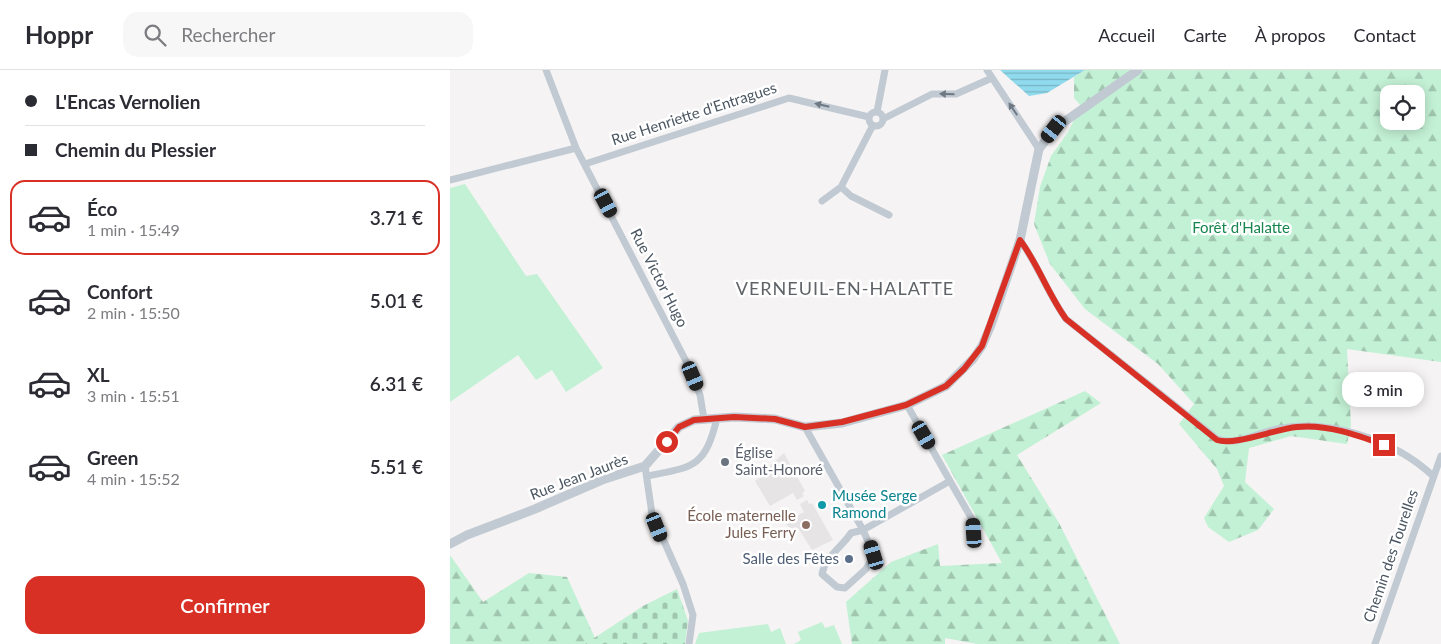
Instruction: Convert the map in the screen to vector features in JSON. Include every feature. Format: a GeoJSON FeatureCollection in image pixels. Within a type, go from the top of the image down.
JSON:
{"type":"FeatureCollection","features":[{"type":"Feature","properties":{"kind":"street","name":"Rue Victor Hugo"},"geometry":{"type":"LineString","coordinates":[[546,70],[576,148],[586,164],[688,365],[700,395],[704,418]]}},
{"type":"Feature","properties":{"kind":"street"},"geometry":{"type":"LineString","coordinates":[[877,112],[885,70]]}},
{"type":"Feature","properties":{"kind":"street"},"geometry":{"type":"LineString","coordinates":[[987,70],[1039,148]]}},
{"type":"Feature","properties":{"kind":"street"},"geometry":{"type":"LineString","coordinates":[[950,481],[863,530],[852,533],[845,543],[824,564],[822,574],[837,587],[845,588],[866,569],[874,555],[863,530],[805,427],[864,418],[906,405],[946,386],[973,359],[982,346],[1020,240],[1039,148],[1054,129],[1138,70]]}},
{"type":"Feature","properties":{"kind":"street"},"geometry":{"type":"LineString","coordinates":[[873,125],[880,125],[883,119],[932,94],[956,94],[992,78]]}},
{"type":"Feature","properties":{"kind":"street","name":"Rue Henriette d'Entragues"},"geometry":{"type":"LineString","coordinates":[[586,164],[789,98],[869,116]]}},
{"type":"Feature","properties":{"kind":"street"},"geometry":{"type":"LineString","coordinates":[[873,125],[869,116],[873,112],[877,112]]}},
{"type":"Feature","properties":{"kind":"street"},"geometry":{"type":"LineString","coordinates":[[877,112],[883,119]]}},
{"type":"Feature","properties":{"kind":"street"},"geometry":{"type":"LineString","coordinates":[[822,201],[841,187],[873,125]]}},
{"type":"Feature","properties":{"kind":"street"},"geometry":{"type":"LineString","coordinates":[[450,180],[576,148]]}},
{"type":"Feature","properties":{"kind":"street"},"geometry":{"type":"LineString","coordinates":[[841,187],[851,196],[889,215]]}},
{"type":"Feature","properties":{"kind":"street"},"geometry":{"type":"LineString","coordinates":[[1020,240],[1031,255],[1052,297],[1066,319],[1116,357],[1210,435],[1223,442],[1279,429],[1318,427],[1351,434],[1384,445],[1408,456],[1433,476]]}},
{"type":"Feature","properties":{"kind":"street"},"geometry":{"type":"LineString","coordinates":[[906,405],[974,521],[974,533]]}},
{"type":"Feature","properties":{"kind":"street","name":"Rue Jean Jaurès"},"geometry":{"type":"LineString","coordinates":[[450,544],[467,534],[535,509],[602,480],[645,466],[679,427],[687,422],[704,418],[775,419],[805,427]]}},
{"type":"Feature","properties":{"kind":"street"},"geometry":{"type":"LineString","coordinates":[[647,476],[681,469],[698,462],[712,440],[717,418]]}},
{"type":"Feature","properties":{"kind":"street","name":"Chemin des Tourelles"},"geometry":{"type":"LineString","coordinates":[[1375,644],[1441,456]]}},
{"type":"Feature","properties":{"kind":"street"},"geometry":{"type":"LineString","coordinates":[[645,466],[652,514],[693,615],[689,644]]}},
{"type":"Feature","properties":{"kind":"shaded area"},"geometry":{"type":"Polygon","coordinates":[[[784,453],[805,491],[802,493],[804,496],[797,500],[793,493],[770,506],[755,481],[767,472],[766,469],[784,453]]]}},
{"type":"Feature","properties":{"kind":"shaded area","name":"École maternelle Jules Ferry"},"geometry":{"type":"Polygon","coordinates":[[[807,500],[809,504],[812,503],[833,540],[812,550],[798,528],[789,533],[786,530],[789,528],[785,522],[804,512],[800,504],[807,500]]]}},
{"type":"Feature","properties":{"kind":"green space","name":"Forêt d'Halatte"},"geometry":{"type":"Polygon","coordinates":[[[1085,70],[1441,70],[1441,362],[1347,349],[1351,425],[1347,444],[1291,436],[1249,448],[1245,482],[1274,509],[1258,530],[1229,542],[1208,527],[1204,518],[1224,486],[1217,469],[1179,424],[1194,404],[1158,364],[1085,309],[1050,264],[1034,224],[1040,187],[1051,156],[1068,132],[1081,106],[1074,98],[1074,77],[1085,70]]]}},
{"type":"Feature","properties":{"kind":"green space"},"geometry":{"type":"Polygon","coordinates":[[[465,184],[526,276],[537,274],[603,368],[566,392],[552,370],[536,380],[518,355],[450,402],[450,188],[465,184]]]}},
{"type":"Feature","properties":{"kind":"green space"},"geometry":{"type":"Polygon","coordinates":[[[1085,391],[1101,403],[1017,455],[1059,523],[1120,644],[977,644],[945,638],[945,644],[852,644],[846,602],[891,562],[938,544],[940,566],[1002,563],[942,455],[1085,391]]]}},
{"type":"Feature","properties":{"kind":"green space"},"geometry":{"type":"Polygon","coordinates":[[[450,555],[483,602],[529,573],[567,577],[595,638],[585,644],[450,644],[450,555]]]}},
{"type":"Feature","properties":{"kind":"green space"},"geometry":{"type":"Polygon","coordinates":[[[677,589],[688,621],[685,644],[585,644],[643,606],[677,589]]]}},
{"type":"Feature","properties":{"kind":"green space"},"geometry":{"type":"Polygon","coordinates":[[[822,622],[825,628],[834,625],[842,644],[794,644],[801,640],[798,632],[822,622]]]}},
{"type":"Feature","properties":{"kind":"green space"},"geometry":{"type":"Polygon","coordinates":[[[768,624],[771,632],[780,628],[786,644],[695,644],[699,633],[768,624]]]}},
{"type":"Feature","properties":{"kind":"water"},"geometry":{"type":"Polygon","coordinates":[[[1000,70],[1085,70],[1047,93],[1029,96],[1000,70]]]}},
{"type":"Feature","properties":{"kind":"place","name":"Église Saint-Honoré"},"geometry":{"type":"Point","coordinates":[725,462]}},
{"type":"Feature","properties":{"kind":"place","name":"Musée Serge Ramond"},"geometry":{"type":"Point","coordinates":[822,505]}},
{"type":"Feature","properties":{"kind":"place","name":"École maternelle Jules Ferry"},"geometry":{"type":"Point","coordinates":[806,525]}},
{"type":"Feature","properties":{"kind":"place","name":"Salle des Fêtes"},"geometry":{"type":"Point","coordinates":[849,559]}},
{"type":"Feature","properties":{"kind":"district","name":"VERNEUIL-EN-HALATTE"},"geometry":{"type":"Point","coordinates":[845,289]}},
{"type":"Feature","properties":{"kind":"route"},"geometry":{"type":"LineString","coordinates":[[667,442],[679,427],[694,420],[734,417],[775,419],[805,427],[864,418],[924,398],[946,386],[964,369],[982,346],[1020,240],[1031,255],[1056,305],[1066,319],[1116,357],[1217,440],[1223,442],[1231,441],[1279,429],[1307,426],[1351,434],[1384,445]]}}]}
